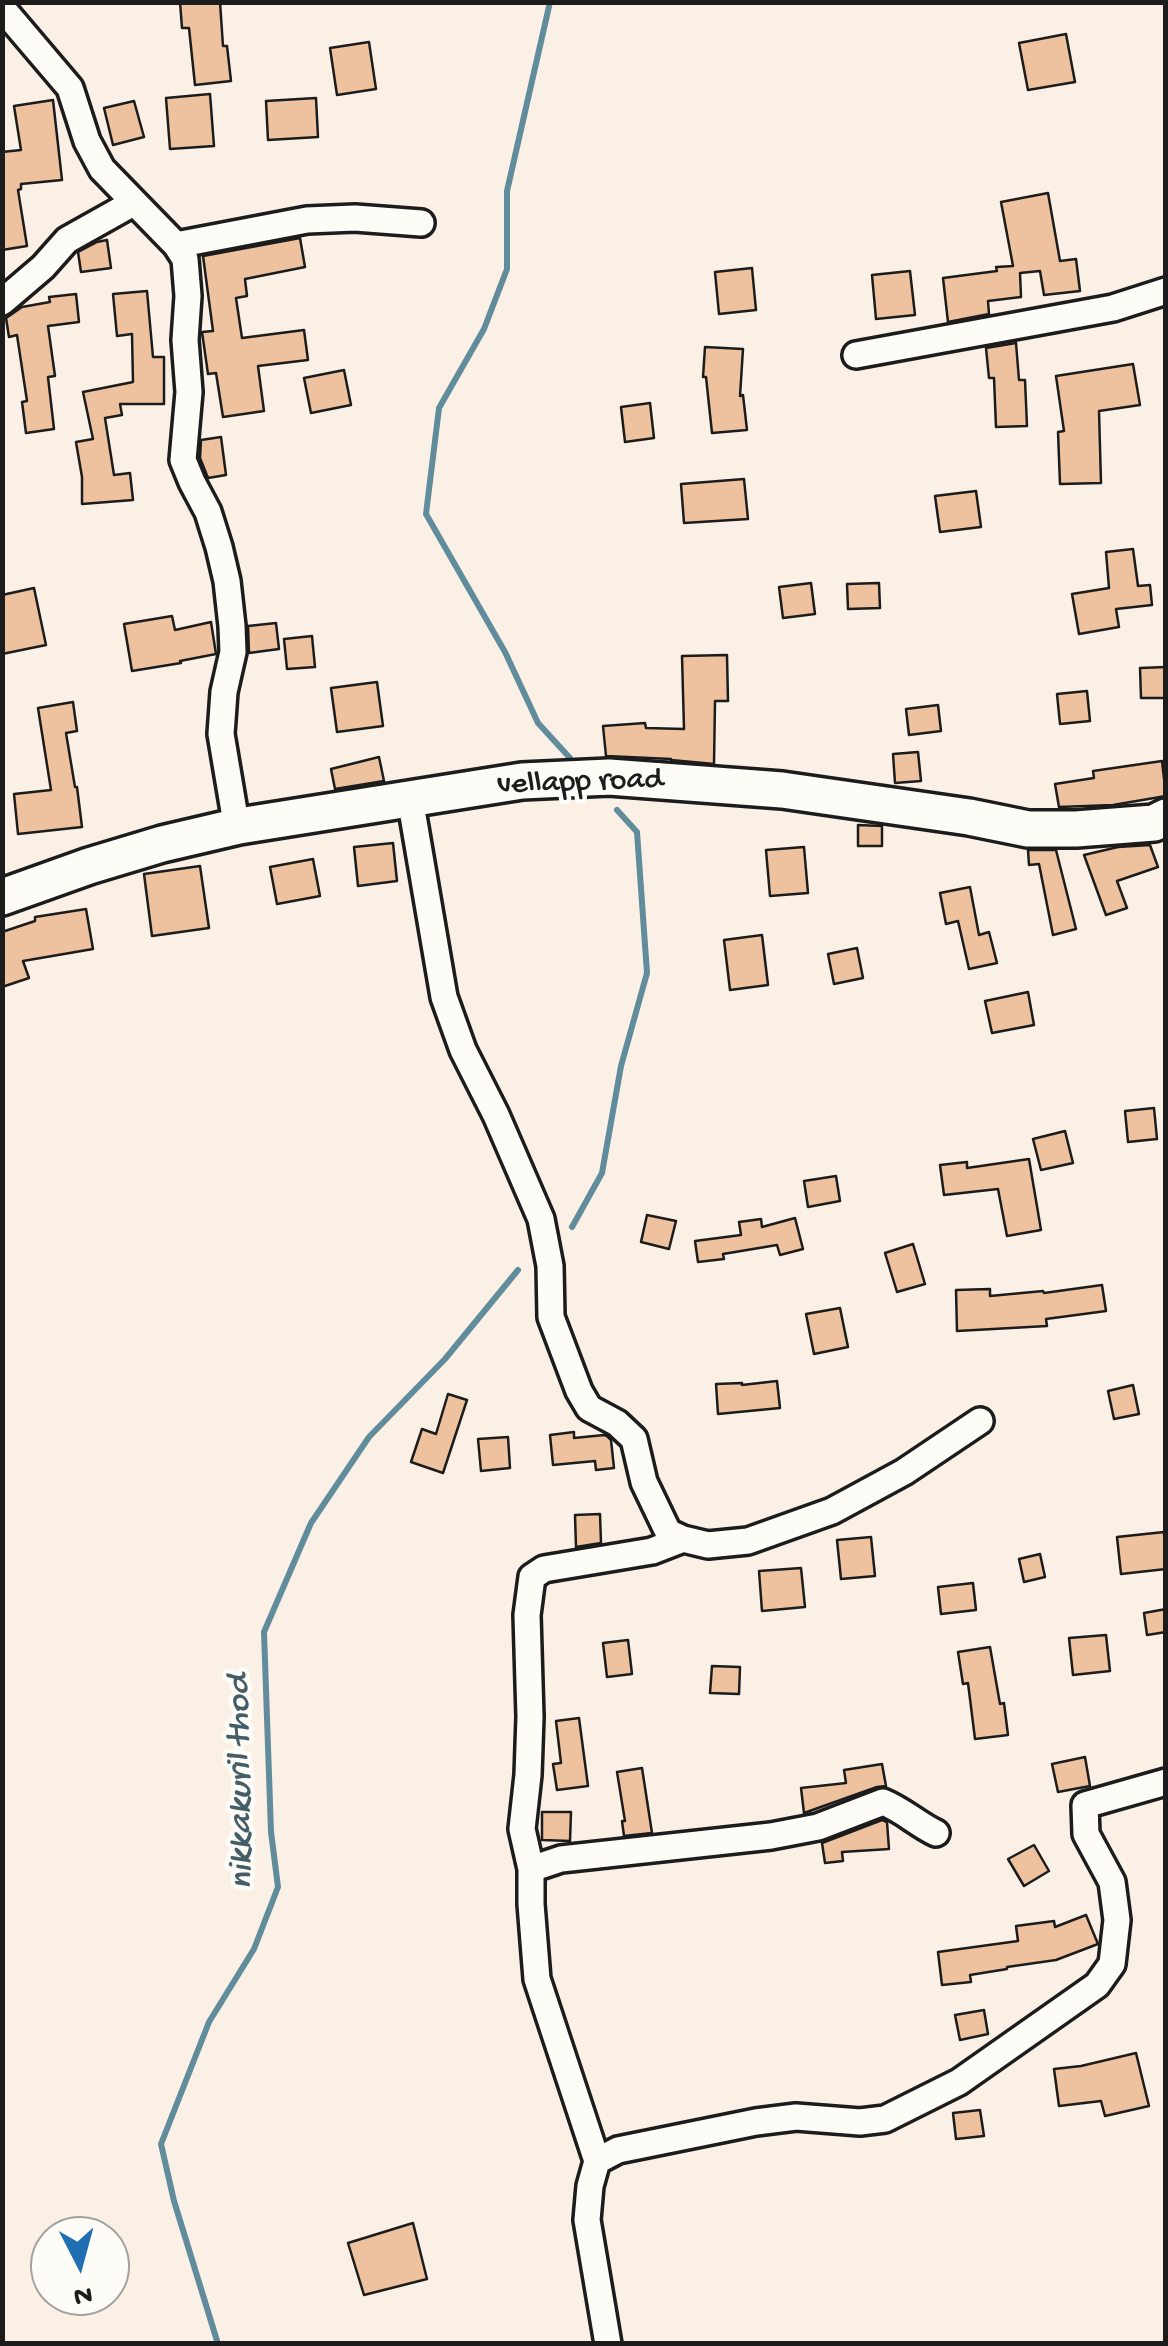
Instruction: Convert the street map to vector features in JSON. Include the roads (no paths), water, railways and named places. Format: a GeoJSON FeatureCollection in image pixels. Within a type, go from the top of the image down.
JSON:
{"type":"FeatureCollection","features":[{"type":"Feature","properties":{"kind":"main road","name":"vellapp road"},"geometry":{"type":"LineString","coordinates":[[2,896],[144,850],[239,826],[522,781],[609,777],[782,790],[1028,829],[1154,823],[1166,817]]}},
{"type":"Feature","properties":{"kind":"street"},"geometry":{"type":"LineString","coordinates":[[2,8],[70,88],[87,141],[102,169],[185,258],[188,392],[183,460],[208,512],[227,581],[233,652],[224,692],[221,734],[239,826]]}},
{"type":"Feature","properties":{"kind":"street"},"geometry":{"type":"LineString","coordinates":[[2,302],[67,240],[133,203]]}},
{"type":"Feature","properties":{"kind":"street"},"geometry":{"type":"LineString","coordinates":[[176,245],[306,220],[355,218],[420,223]]}},
{"type":"Feature","properties":{"kind":"street"},"geometry":{"type":"LineString","coordinates":[[856,355],[1113,308],[1166,292]]}},
{"type":"Feature","properties":{"kind":"street"},"geometry":{"type":"LineString","coordinates":[[410,798],[444,997],[463,1050],[541,1220],[550,1266],[551,1317],[578,1391],[589,1408],[617,1423],[634,1440],[644,1482],[668,1532],[708,1545],[748,1541],[832,1511],[904,1472],[980,1421]]}},
{"type":"Feature","properties":{"kind":"street"},"geometry":{"type":"LineString","coordinates":[[608,2344],[587,2220],[597,2161],[537,1979],[532,1869],[522,1829],[530,1736],[527,1615],[532,1577],[544,1569],[652,1550],[683,1539]]}},
{"type":"Feature","properties":{"kind":"street"},"geometry":{"type":"LineString","coordinates":[[597,2161],[618,2150],[756,2122],[796,2117],[860,2122],[885,2119],[959,2082],[1096,1985],[1112,1964],[1116,1920],[1112,1882],[1086,1834],[1085,1805],[1166,1782]]}},
{"type":"Feature","properties":{"kind":"street"},"geometry":{"type":"LineString","coordinates":[[532,1869],[561,1859],[803,1830],[883,1802],[936,1832]]}},
{"type":"Feature","properties":{"kind":"waterway"},"geometry":{"type":"LineString","coordinates":[[550,2],[507,191],[507,269],[484,329],[439,408],[426,514],[505,652],[538,723],[570,758]]}},
{"type":"Feature","properties":{"kind":"waterway","name":"nikkakuril thod"},"geometry":{"type":"LineString","coordinates":[[572,1227],[602,1173],[621,1066],[647,973],[637,832],[617,810]]}},
{"type":"Feature","properties":{"kind":"waterway","name":"nikkakuril thod"},"geometry":{"type":"LineString","coordinates":[[218,2344],[174,2201],[161,2144],[209,2022],[254,1949],[278,1887],[271,1832],[264,1632],[311,1523],[369,1437],[445,1359],[518,1270]]}}]}
